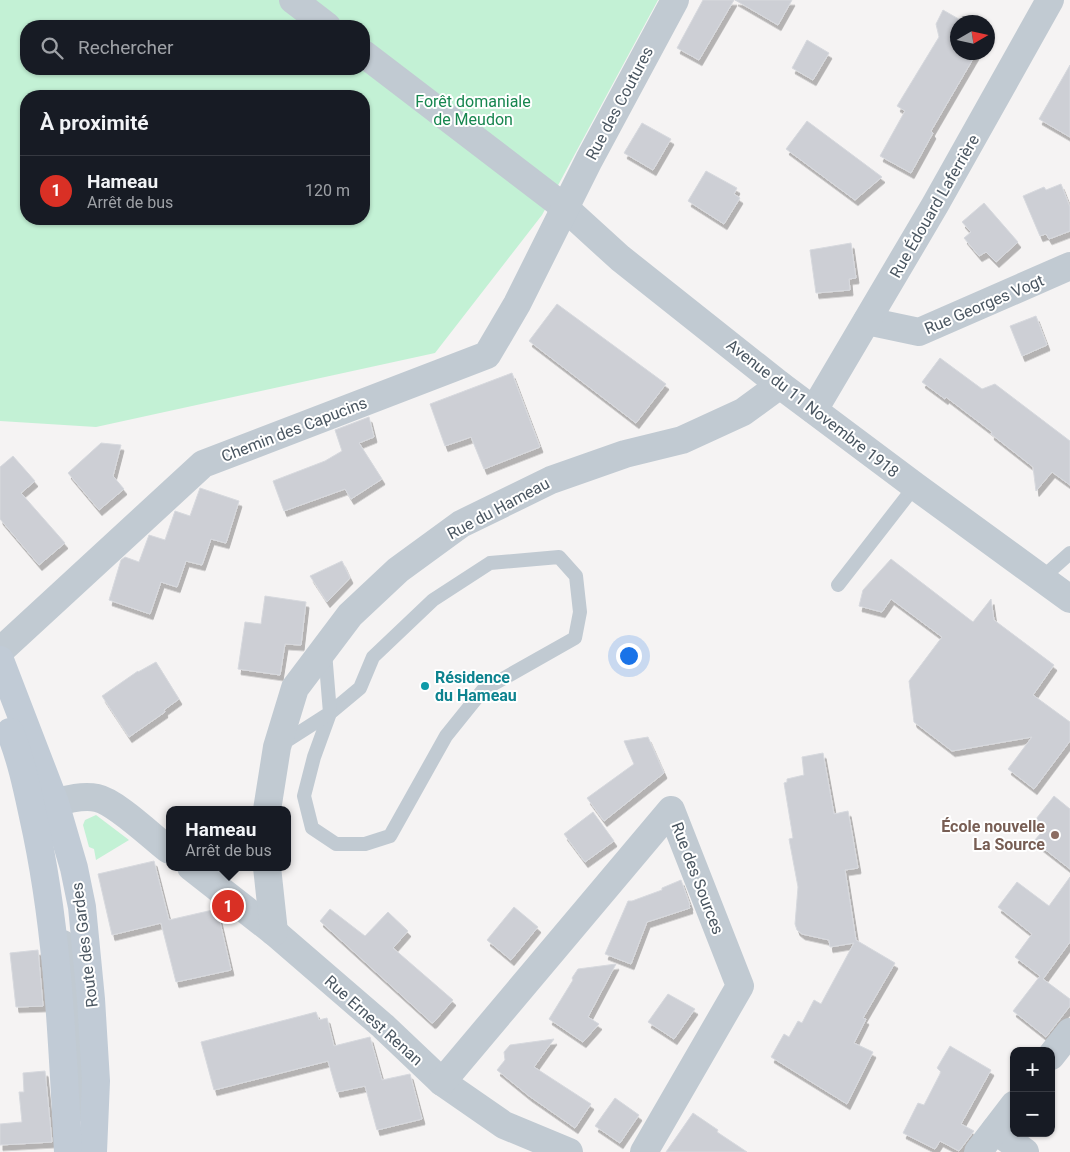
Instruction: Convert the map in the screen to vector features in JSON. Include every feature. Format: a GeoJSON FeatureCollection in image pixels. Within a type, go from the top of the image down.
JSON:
{"type":"FeatureCollection","features":[{"type":"Feature","properties":{"kind":"main road","name":"Route des Gardes"},"geometry":{"type":"LineString","coordinates":[[0,660],[55,803],[74,868],[82,907],[91,999],[96,1081],[92,1152]]}},
{"type":"Feature","properties":{"kind":"main road","name":"Route des Gardes"},"geometry":{"type":"LineString","coordinates":[[0,707],[7,744],[28,794],[46,874],[54,937],[69,1019],[68,1152]]}},
{"type":"Feature","properties":{"kind":"street"},"geometry":{"type":"LineString","coordinates":[[293,0],[319,20]]}},
{"type":"Feature","properties":{"kind":"street","name":"Rue des Coutures"},"geometry":{"type":"LineString","coordinates":[[564,207],[675,0]]}},
{"type":"Feature","properties":{"kind":"street","name":"Rue Édouard Laferrière"},"geometry":{"type":"LineString","coordinates":[[814,410],[935,205],[1050,0]]}},
{"type":"Feature","properties":{"kind":"street","name":"Avenue du 11 Novembre 1918"},"geometry":{"type":"LineString","coordinates":[[370,59],[564,207],[620,258],[780,385],[1070,599]]}},
{"type":"Feature","properties":{"kind":"street","name":"Chemin des Capucins"},"geometry":{"type":"LineString","coordinates":[[0,651],[203,464],[487,355],[516,304],[564,207]]}},
{"type":"Feature","properties":{"kind":"street","name":"Rue Georges Vogt"},"geometry":{"type":"LineString","coordinates":[[867,321],[919,332],[1070,266]]}},
{"type":"Feature","properties":{"kind":"street","name":"Rue du Hameau"},"geometry":{"type":"LineString","coordinates":[[268,806],[277,747],[295,688],[350,615],[398,570],[461,524],[551,480],[624,454],[682,440],[744,412],[780,385]]}},
{"type":"Feature","properties":{"kind":"street"},"geometry":{"type":"LineString","coordinates":[[55,803],[75,798],[99,798],[113,805],[166,848]]}},
{"type":"Feature","properties":{"kind":"street","name":"Rue des Sources"},"geometry":{"type":"LineString","coordinates":[[442,1082],[671,810],[740,986],[644,1152]]}},
{"type":"Feature","properties":{"kind":"street","name":"Rue Ernest Renan"},"geometry":{"type":"LineString","coordinates":[[196,871],[274,932],[383,1026],[442,1082],[504,1125],[569,1152]]}},
{"type":"Feature","properties":{"kind":"street"},"geometry":{"type":"LineString","coordinates":[[267,871],[274,932]]}},
{"type":"Feature","properties":{"kind":"street"},"geometry":{"type":"LineString","coordinates":[[1055,1051],[1070,1032]]}},
{"type":"Feature","properties":{"kind":"street"},"geometry":{"type":"LineString","coordinates":[[978,1152],[1010,1111]]}},
{"type":"Feature","properties":{"kind":"street"},"geometry":{"type":"LineString","coordinates":[[995,1130],[1025,1152]]}},
{"type":"Feature","properties":{"kind":"lane"},"geometry":{"type":"LineString","coordinates":[[838,585],[915,486]]}},
{"type":"Feature","properties":{"kind":"lane"},"geometry":{"type":"LineString","coordinates":[[1042,578],[1070,553]]}},
{"type":"Feature","properties":{"kind":"lane"},"geometry":{"type":"LineString","coordinates":[[277,747],[330,713],[360,688],[373,657],[433,600],[490,563],[559,557],[576,576],[580,612],[575,638],[484,690],[446,736],[390,836],[364,844],[336,844],[312,828],[304,796],[314,757],[330,713],[325,648]]}},
{"type":"Feature","properties":{"kind":"lane","name":"Route des Gardes"},"geometry":{"type":"LineString","coordinates":[[69,1019],[83,1117],[92,1152]]}},
{"type":"Feature","properties":{"kind":"green space","name":"Forêt domaniale de Meudon"},"geometry":{"type":"Polygon","coordinates":[[[0,0],[658,0],[542,215],[435,353],[96,427],[0,421],[0,0]]]}},
{"type":"Feature","properties":{"kind":"green space"},"geometry":{"type":"Polygon","coordinates":[[[96,815],[129,840],[96,860],[94,849],[89,847],[83,825],[85,820],[96,815]]]}},
{"type":"Feature","properties":{"kind":"building"},"geometry":{"type":"Polygon","coordinates":[[[703,0],[734,0],[699,60],[677,48],[703,0]]]}},
{"type":"Feature","properties":{"kind":"building"},"geometry":{"type":"Polygon","coordinates":[[[735,0],[792,0],[778,25],[735,0]]]}},
{"type":"Feature","properties":{"kind":"building"},"geometry":{"type":"Polygon","coordinates":[[[943,10],[952,15],[950,15],[950,60],[972,60],[931,131],[933,133],[911,173],[880,156],[905,111],[897,106],[939,37],[936,24],[943,10]]]}},
{"type":"Feature","properties":{"kind":"building"},"geometry":{"type":"Polygon","coordinates":[[[807,40],[829,53],[813,80],[792,68],[807,40]]]}},
{"type":"Feature","properties":{"kind":"building"},"geometry":{"type":"Polygon","coordinates":[[[1070,65],[1070,137],[1039,119],[1070,65]]]}},
{"type":"Feature","properties":{"kind":"building"},"geometry":{"type":"Polygon","coordinates":[[[807,121],[882,177],[855,200],[786,149],[807,121]]]}},
{"type":"Feature","properties":{"kind":"building"},"geometry":{"type":"Polygon","coordinates":[[[642,123],[671,139],[653,170],[624,153],[642,123]]]}},
{"type":"Feature","properties":{"kind":"building"},"geometry":{"type":"Polygon","coordinates":[[[706,171],[737,188],[734,194],[740,198],[724,224],[688,201],[706,171]]]}},
{"type":"Feature","properties":{"kind":"building"},"geometry":{"type":"Polygon","coordinates":[[[1061,184],[1070,207],[1070,231],[1049,239],[1046,234],[1040,236],[1023,196],[1044,187],[1046,190],[1061,184]]]}},
{"type":"Feature","properties":{"kind":"building"},"geometry":{"type":"Polygon","coordinates":[[[984,203],[1018,242],[996,262],[986,252],[979,256],[964,238],[971,232],[962,222],[984,203]]]}},
{"type":"Feature","properties":{"kind":"building"},"geometry":{"type":"Polygon","coordinates":[[[851,243],[856,278],[849,279],[850,290],[816,293],[810,250],[851,243]]]}},
{"type":"Feature","properties":{"kind":"building"},"geometry":{"type":"Polygon","coordinates":[[[557,304],[666,384],[636,423],[529,341],[557,304]]]}},
{"type":"Feature","properties":{"kind":"building"},"geometry":{"type":"Polygon","coordinates":[[[1036,316],[1047,345],[1022,356],[1010,326],[1036,316]]]}},
{"type":"Feature","properties":{"kind":"building"},"geometry":{"type":"Polygon","coordinates":[[[940,358],[982,389],[995,384],[1070,441],[1070,485],[1052,472],[1036,491],[1033,467],[991,434],[992,432],[946,397],[945,399],[922,382],[940,358]]]}},
{"type":"Feature","properties":{"kind":"building"},"geometry":{"type":"Polygon","coordinates":[[[512,373],[540,447],[484,469],[471,437],[445,446],[430,404],[512,373]]]}},
{"type":"Feature","properties":{"kind":"building"},"geometry":{"type":"Polygon","coordinates":[[[369,417],[374,437],[359,443],[382,479],[351,499],[345,489],[284,511],[273,481],[325,461],[342,451],[335,430],[369,417]]]}},
{"type":"Feature","properties":{"kind":"building"},"geometry":{"type":"Polygon","coordinates":[[[101,443],[121,445],[113,476],[124,489],[99,510],[68,473],[101,443]]]}},
{"type":"Feature","properties":{"kind":"building"},"geometry":{"type":"Polygon","coordinates":[[[13,456],[35,481],[21,493],[65,543],[39,565],[0,519],[0,467],[13,456]]]}},
{"type":"Feature","properties":{"kind":"building"},"geometry":{"type":"Polygon","coordinates":[[[200,488],[239,501],[226,543],[211,539],[202,565],[186,561],[177,587],[161,582],[150,614],[109,600],[121,560],[125,557],[139,562],[149,535],[165,540],[175,511],[190,516],[200,488]]]}},
{"type":"Feature","properties":{"kind":"building"},"geometry":{"type":"Polygon","coordinates":[[[891,559],[973,622],[991,599],[994,620],[1054,665],[1033,695],[1070,722],[1070,741],[1034,789],[1008,769],[1032,737],[952,751],[914,722],[909,681],[942,637],[891,599],[882,612],[859,606],[863,590],[891,559]]]}},
{"type":"Feature","properties":{"kind":"building"},"geometry":{"type":"Polygon","coordinates":[[[342,561],[350,578],[327,602],[310,576],[342,561]]]}},
{"type":"Feature","properties":{"kind":"building"},"geometry":{"type":"Polygon","coordinates":[[[265,596],[306,602],[301,645],[285,644],[280,675],[238,669],[245,622],[261,624],[265,596]]]}},
{"type":"Feature","properties":{"kind":"building"},"geometry":{"type":"Polygon","coordinates":[[[156,662],[179,699],[164,710],[165,712],[129,737],[102,696],[138,671],[156,662]]]}},
{"type":"Feature","properties":{"kind":"building"},"geometry":{"type":"Polygon","coordinates":[[[648,737],[664,773],[604,821],[587,798],[634,764],[624,741],[648,737]]]}},
{"type":"Feature","properties":{"kind":"building"},"geometry":{"type":"Polygon","coordinates":[[[823,753],[834,814],[848,811],[852,833],[858,868],[845,870],[856,940],[895,963],[863,1018],[866,1019],[854,1043],[873,1052],[847,1104],[771,1057],[784,1034],[789,1037],[798,1021],[802,1023],[814,1000],[821,1004],[854,943],[830,947],[829,940],[802,934],[797,930],[795,924],[798,887],[789,839],[793,838],[784,783],[787,782],[787,779],[804,775],[802,757],[823,753]]]}},
{"type":"Feature","properties":{"kind":"building","name":"École nouvelle La Source"},"geometry":{"type":"Polygon","coordinates":[[[1054,796],[1070,809],[1070,869],[1034,841],[1040,834],[1036,819],[1054,796]]]}},
{"type":"Feature","properties":{"kind":"building"},"geometry":{"type":"Polygon","coordinates":[[[593,812],[614,841],[585,862],[564,834],[593,812]]]}},
{"type":"Feature","properties":{"kind":"building"},"geometry":{"type":"Polygon","coordinates":[[[154,861],[169,920],[217,909],[231,970],[176,982],[161,923],[112,935],[98,874],[154,861]]]}},
{"type":"Feature","properties":{"kind":"building"},"geometry":{"type":"Polygon","coordinates":[[[1070,877],[1070,942],[1043,979],[1070,999],[1070,1006],[1046,1037],[1013,1011],[1040,976],[1015,957],[1032,934],[998,907],[1017,882],[1049,906],[1070,877]]]}},
{"type":"Feature","properties":{"kind":"building"},"geometry":{"type":"Polygon","coordinates":[[[681,880],[690,908],[647,922],[631,964],[605,954],[628,901],[662,890],[662,888],[681,880]]]}},
{"type":"Feature","properties":{"kind":"building"},"geometry":{"type":"Polygon","coordinates":[[[514,907],[538,927],[511,960],[487,940],[514,907]]]}},
{"type":"Feature","properties":{"kind":"building"},"geometry":{"type":"Polygon","coordinates":[[[330,909],[365,936],[388,912],[408,931],[393,948],[453,1000],[434,1022],[432,1023],[320,921],[330,909]]]}},
{"type":"Feature","properties":{"kind":"building"},"geometry":{"type":"Polygon","coordinates":[[[38,950],[43,1006],[16,1007],[10,953],[38,950]]]}},
{"type":"Feature","properties":{"kind":"building"},"geometry":{"type":"Polygon","coordinates":[[[616,964],[588,1017],[599,1024],[583,1042],[549,1019],[578,969],[616,964]]]}},
{"type":"Feature","properties":{"kind":"building"},"geometry":{"type":"Polygon","coordinates":[[[668,994],[695,1009],[674,1039],[648,1022],[668,994]]]}},
{"type":"Feature","properties":{"kind":"building"},"geometry":{"type":"Polygon","coordinates":[[[316,1012],[319,1020],[327,1018],[334,1046],[370,1037],[382,1080],[410,1074],[422,1119],[377,1130],[365,1086],[337,1092],[328,1061],[214,1090],[201,1042],[316,1012]]]}},
{"type":"Feature","properties":{"kind":"building"},"geometry":{"type":"Polygon","coordinates":[[[554,1039],[534,1067],[591,1104],[575,1128],[529,1096],[497,1070],[505,1060],[504,1052],[510,1045],[554,1039]]]}},
{"type":"Feature","properties":{"kind":"building"},"geometry":{"type":"Polygon","coordinates":[[[950,1046],[991,1070],[961,1124],[974,1131],[959,1151],[940,1141],[935,1149],[903,1133],[918,1103],[924,1105],[941,1072],[937,1068],[950,1046]]]}},
{"type":"Feature","properties":{"kind":"building"},"geometry":{"type":"Polygon","coordinates":[[[45,1071],[52,1142],[0,1145],[0,1124],[22,1122],[19,1092],[24,1092],[23,1073],[45,1071]]]}},
{"type":"Feature","properties":{"kind":"building"},"geometry":{"type":"Polygon","coordinates":[[[615,1098],[639,1115],[620,1143],[595,1126],[615,1098]]]}},
{"type":"Feature","properties":{"kind":"building"},"geometry":{"type":"Polygon","coordinates":[[[693,1113],[718,1130],[717,1132],[747,1152],[666,1152],[693,1113]]]}},
{"type":"Feature","properties":{"kind":"place","name":"Résidence du Hameau"},"geometry":{"type":"Point","coordinates":[425,686]}},
{"type":"Feature","properties":{"kind":"place","name":"École nouvelle La Source"},"geometry":{"type":"Point","coordinates":[1055,835]}},
{"type":"Feature","properties":{"kind":"place","name":"Hameau"},"geometry":{"type":"Point","coordinates":[228,906]}}]}
